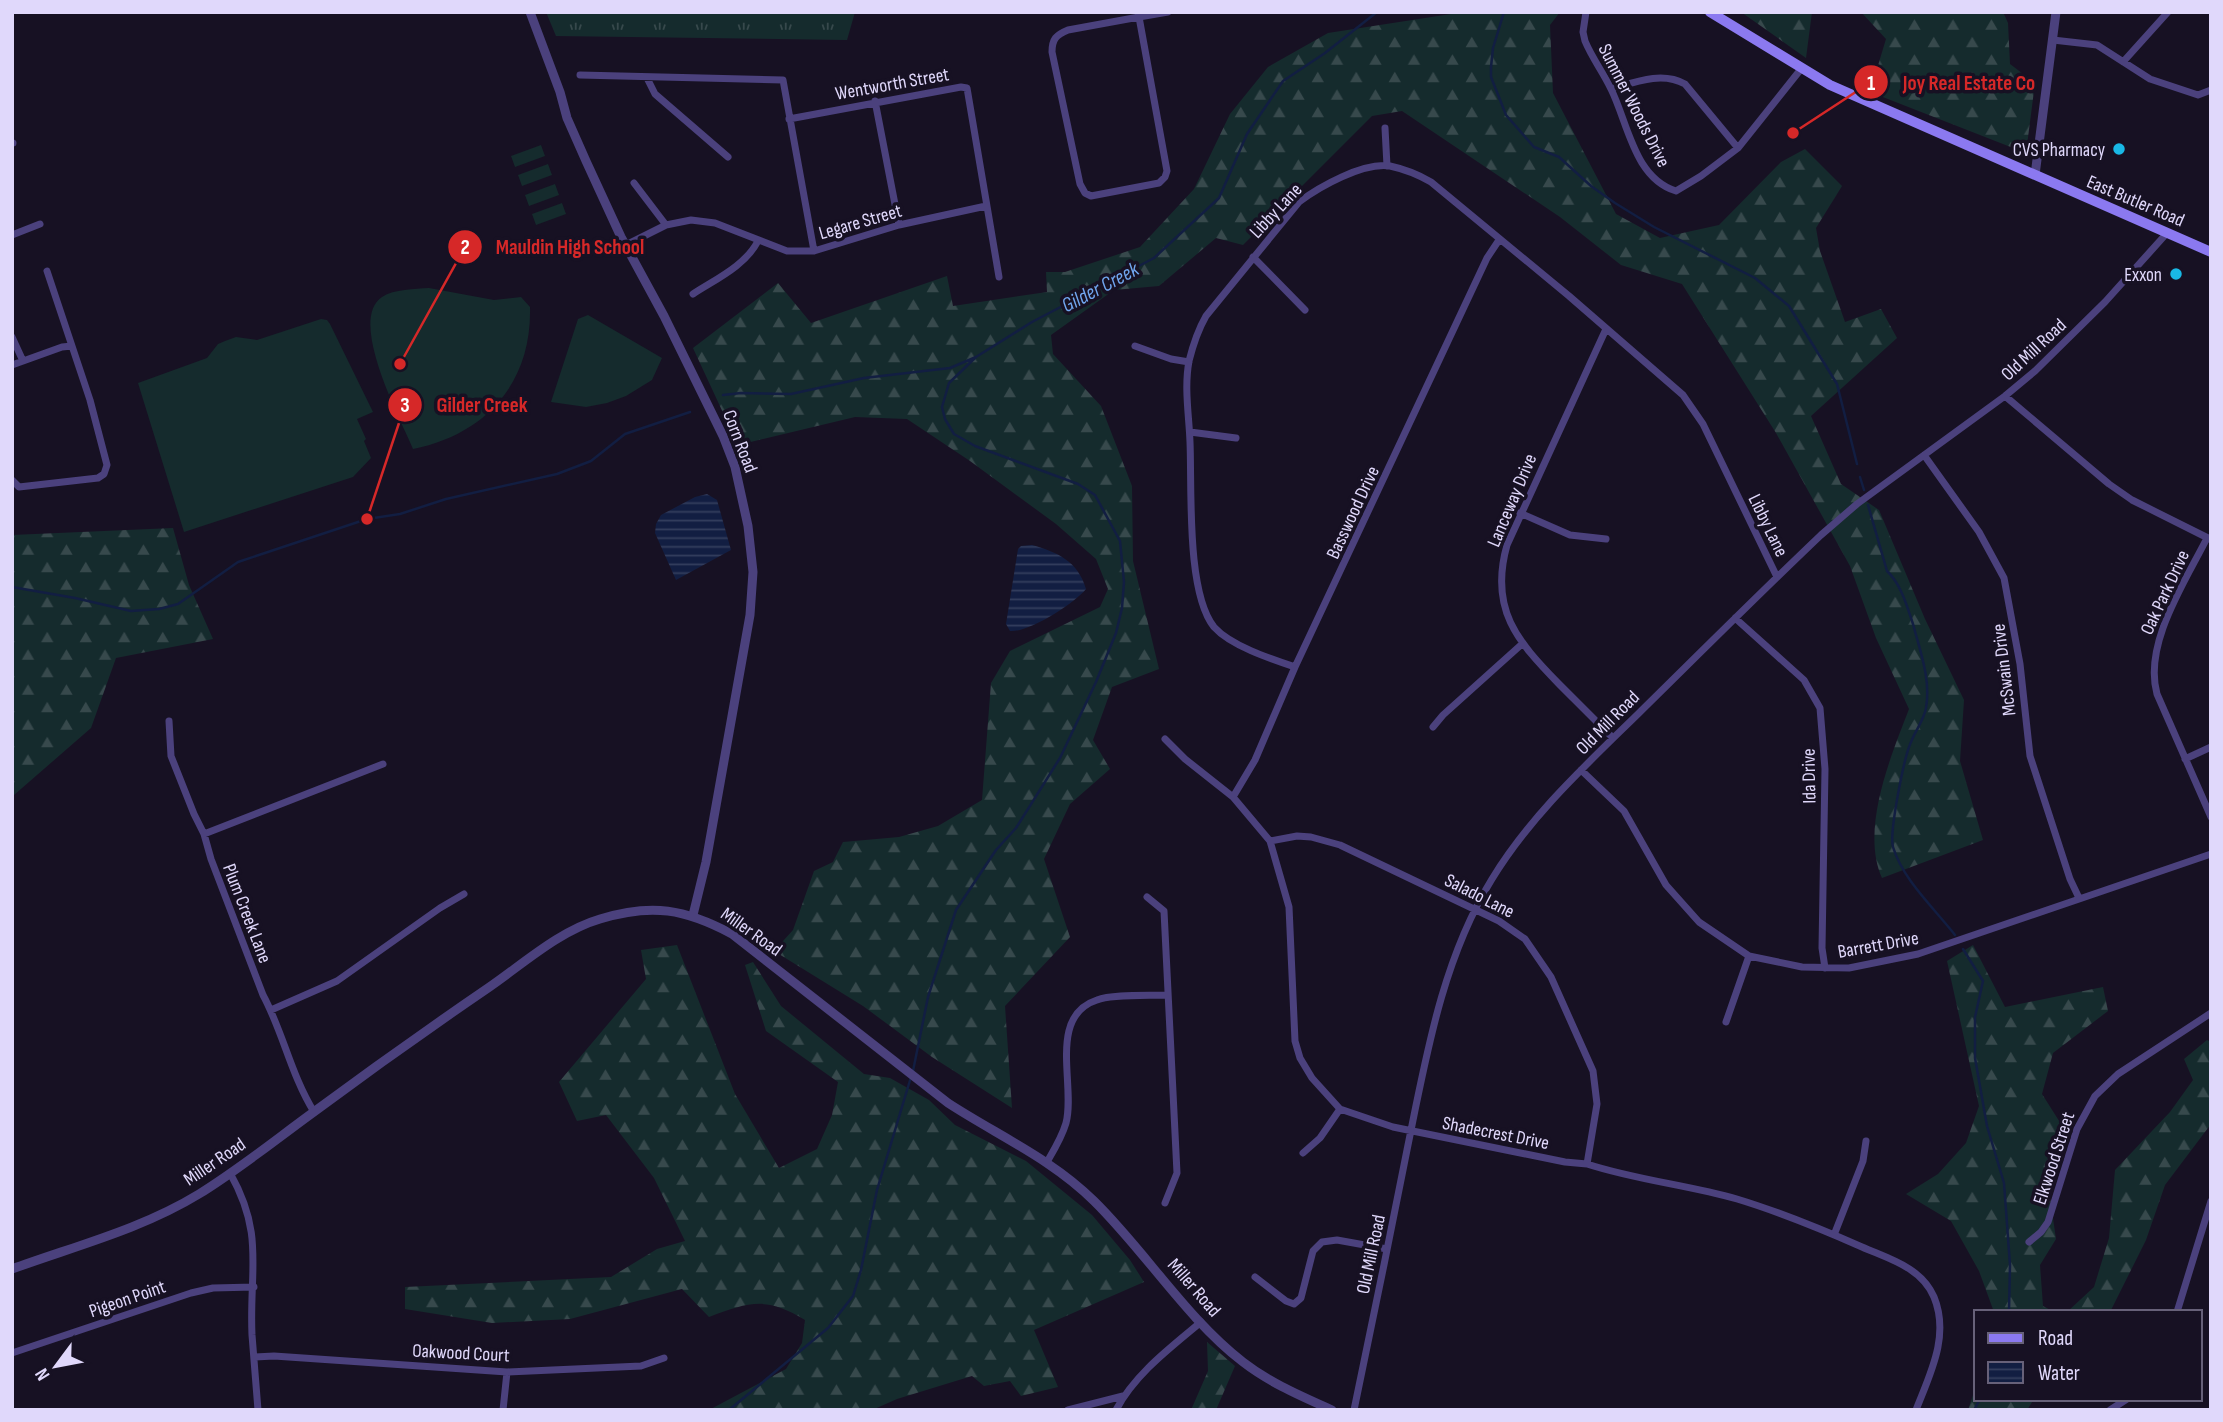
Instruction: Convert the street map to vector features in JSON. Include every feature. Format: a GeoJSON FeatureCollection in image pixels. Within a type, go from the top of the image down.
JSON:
{"type":"FeatureCollection","features":[{"type":"Feature","properties":{"kind":"main road","name":"East Butler Road"},"geometry":{"type":"LineString","coordinates":[[1710,12],[1801,69],[1852,95],[2211,252]]}},
{"type":"Feature","properties":{"kind":"street","name":"Corn Road"},"geometry":{"type":"LineString","coordinates":[[530,12],[567,118],[626,245],[723,436],[743,498],[753,572],[743,658],[706,862],[693,915]]}},
{"type":"Feature","properties":{"kind":"street"},"geometry":{"type":"LineString","coordinates":[[1139,17],[1167,171],[1159,183],[1091,196],[1085,193],[1080,184],[1052,52],[1053,41],[1068,30],[1139,17],[1168,12]]}},
{"type":"Feature","properties":{"kind":"street","name":"Summer Woods Drive"},"geometry":{"type":"LineString","coordinates":[[1586,12],[1583,32],[1585,41],[1612,89],[1628,133],[1647,169],[1658,183],[1668,189],[1676,191],[1685,187],[1738,148],[1801,69]]}},
{"type":"Feature","properties":{"kind":"street"},"geometry":{"type":"LineString","coordinates":[[2035,175],[2056,12]]}},
{"type":"Feature","properties":{"kind":"street"},"geometry":{"type":"LineString","coordinates":[[2123,62],[2168,12]]}},
{"type":"Feature","properties":{"kind":"street"},"geometry":{"type":"LineString","coordinates":[[2053,40],[2097,46],[2150,79],[2198,95],[2211,90]]}},
{"type":"Feature","properties":{"kind":"street"},"geometry":{"type":"LineString","coordinates":[[580,75],[783,80],[814,251]]}},
{"type":"Feature","properties":{"kind":"street"},"geometry":{"type":"LineString","coordinates":[[1612,89],[1638,80],[1670,77],[1677,80],[1685,84],[1738,148]]}},
{"type":"Feature","properties":{"kind":"street"},"geometry":{"type":"LineString","coordinates":[[647,78],[655,94],[728,157]]}},
{"type":"Feature","properties":{"kind":"street","name":"Wentworth Street"},"geometry":{"type":"LineString","coordinates":[[789,118],[875,101],[967,88],[986,206]]}},
{"type":"Feature","properties":{"kind":"street"},"geometry":{"type":"LineString","coordinates":[[875,101],[899,225]]}},
{"type":"Feature","properties":{"kind":"street"},"geometry":{"type":"LineString","coordinates":[[1385,128],[1387,166]]}},
{"type":"Feature","properties":{"kind":"street","name":"Libby Lane"},"geometry":{"type":"LineString","coordinates":[[1295,667],[1230,640],[1210,620],[1197,578],[1194,555],[1187,402],[1189,362],[1196,337],[1206,316],[1289,213],[1313,191],[1346,175],[1387,166],[1414,173],[1431,183],[1674,386],[1692,406],[1703,424],[1777,577]]}},
{"type":"Feature","properties":{"kind":"street"},"geometry":{"type":"LineString","coordinates":[[635,183],[666,225]]}},
{"type":"Feature","properties":{"kind":"street","name":"Legare Street"},"geometry":{"type":"LineString","coordinates":[[626,245],[666,225],[691,220],[715,223],[758,242],[787,251],[814,251],[899,225],[986,206]]}},
{"type":"Feature","properties":{"kind":"street"},"geometry":{"type":"LineString","coordinates":[[986,206],[999,277]]}},
{"type":"Feature","properties":{"kind":"street"},"geometry":{"type":"LineString","coordinates":[[12,235],[40,224]]}},
{"type":"Feature","properties":{"kind":"street","name":"Old Mill Road"},"geometry":{"type":"LineString","coordinates":[[1354,1410],[1433,1028],[1461,938],[1492,878],[1517,843],[1581,770],[1777,577],[1857,504],[2005,396],[2064,344],[2166,233]]}},
{"type":"Feature","properties":{"kind":"street","name":"Basswood Drive"},"geometry":{"type":"LineString","coordinates":[[1233,797],[1255,760],[1295,667],[1487,258],[1499,240]]}},
{"type":"Feature","properties":{"kind":"street"},"geometry":{"type":"LineString","coordinates":[[693,294],[743,260],[753,252],[758,242]]}},
{"type":"Feature","properties":{"kind":"street"},"geometry":{"type":"LineString","coordinates":[[1253,257],[1305,310]]}},
{"type":"Feature","properties":{"kind":"street"},"geometry":{"type":"LineString","coordinates":[[12,480],[19,487],[61,483],[98,478],[106,471],[103,447],[47,271]]}},
{"type":"Feature","properties":{"kind":"street","name":"Lanceway Drive"},"geometry":{"type":"LineString","coordinates":[[1606,329],[1520,513],[1507,545],[1501,575],[1507,615],[1522,644],[1613,738]]}},
{"type":"Feature","properties":{"kind":"street"},"geometry":{"type":"LineString","coordinates":[[12,337],[23,361]]}},
{"type":"Feature","properties":{"kind":"street"},"geometry":{"type":"LineString","coordinates":[[12,365],[72,346]]}},
{"type":"Feature","properties":{"kind":"street"},"geometry":{"type":"LineString","coordinates":[[1135,346],[1171,359],[1189,362]]}},
{"type":"Feature","properties":{"kind":"street"},"geometry":{"type":"LineString","coordinates":[[2005,396],[2109,484],[2132,500],[2209,539]]}},
{"type":"Feature","properties":{"kind":"street"},"geometry":{"type":"LineString","coordinates":[[1190,432],[1236,438]]}},
{"type":"Feature","properties":{"kind":"street","name":"McSwain Drive"},"geometry":{"type":"LineString","coordinates":[[1924,455],[1979,532],[2004,578],[2021,664],[2030,756],[2070,879],[2079,898]]}},
{"type":"Feature","properties":{"kind":"street"},"geometry":{"type":"LineString","coordinates":[[1520,513],[1570,535],[1606,539]]}},
{"type":"Feature","properties":{"kind":"street","name":"Oak Park Drive"},"geometry":{"type":"LineString","coordinates":[[2209,539],[2166,622],[2154,662],[2157,694],[2211,817]]}},
{"type":"Feature","properties":{"kind":"street","name":"Ida Drive"},"geometry":{"type":"LineString","coordinates":[[1735,618],[1804,680],[1820,708],[1825,769],[1822,948],[1825,968]]}},
{"type":"Feature","properties":{"kind":"street"},"geometry":{"type":"LineString","coordinates":[[1433,727],[1522,644]]}},
{"type":"Feature","properties":{"kind":"street","name":"Plum Creek Lane"},"geometry":{"type":"LineString","coordinates":[[169,721],[171,756],[204,834],[215,871],[301,1092],[314,1112]]}},
{"type":"Feature","properties":{"kind":"street","name":"Shadecrest Drive"},"geometry":{"type":"LineString","coordinates":[[1165,739],[1185,759],[1233,797],[1270,841],[1289,907],[1295,1041],[1300,1058],[1312,1078],[1340,1109],[1393,1128],[1587,1164],[1736,1199],[1834,1235],[1912,1270],[1925,1282],[1939,1315],[1938,1349],[1916,1410]]}},
{"type":"Feature","properties":{"kind":"street"},"geometry":{"type":"LineString","coordinates":[[2185,759],[2211,747]]}},
{"type":"Feature","properties":{"kind":"street"},"geometry":{"type":"LineString","coordinates":[[204,834],[383,764]]}},
{"type":"Feature","properties":{"kind":"street","name":"Barrett Drive"},"geometry":{"type":"LineString","coordinates":[[1581,770],[1624,811],[1666,885],[1685,909],[1716,935],[1749,956],[1802,967],[1863,967],[1918,954],[2211,854]]}},
{"type":"Feature","properties":{"kind":"street","name":"Salado Lane"},"geometry":{"type":"LineString","coordinates":[[1270,841],[1297,836],[1319,838],[1376,861],[1507,926],[1533,948],[1574,1024],[1593,1072],[1597,1096],[1587,1164]]}},
{"type":"Feature","properties":{"kind":"street"},"geometry":{"type":"LineString","coordinates":[[271,1010],[337,981],[464,894]]}},
{"type":"Feature","properties":{"kind":"street"},"geometry":{"type":"LineString","coordinates":[[1147,897],[1164,911],[1177,1173],[1165,1203]]}},
{"type":"Feature","properties":{"kind":"street","name":"Miller Road"},"geometry":{"type":"LineString","coordinates":[[12,1269],[162,1213],[197,1195],[567,933],[598,919],[639,911],[670,911],[693,915],[732,934],[910,1074],[985,1127],[1047,1162],[1094,1201],[1225,1347],[1261,1374],[1332,1410]]}},
{"type":"Feature","properties":{"kind":"street"},"geometry":{"type":"LineString","coordinates":[[1726,1023],[1749,956]]}},
{"type":"Feature","properties":{"kind":"street"},"geometry":{"type":"LineString","coordinates":[[1047,1162],[1067,1122],[1067,1048],[1072,1021],[1088,1004],[1098,999],[1168,995]]}},
{"type":"Feature","properties":{"kind":"street","name":"Elkwood Street"},"geometry":{"type":"LineString","coordinates":[[2029,1242],[2048,1222],[2077,1129],[2095,1096],[2118,1074],[2211,1013]]}},
{"type":"Feature","properties":{"kind":"street"},"geometry":{"type":"LineString","coordinates":[[1303,1153],[1320,1138],[1340,1109]]}},
{"type":"Feature","properties":{"kind":"street"},"geometry":{"type":"LineString","coordinates":[[1834,1235],[1863,1161],[1866,1141]]}},
{"type":"Feature","properties":{"kind":"street"},"geometry":{"type":"LineString","coordinates":[[230,1173],[240,1189],[251,1220],[254,1244],[252,1334],[258,1410]]}},
{"type":"Feature","properties":{"kind":"street"},"geometry":{"type":"LineString","coordinates":[[2178,1310],[2211,1201]]}},
{"type":"Feature","properties":{"kind":"street"},"geometry":{"type":"LineString","coordinates":[[1255,1277],[1294,1304],[1301,1298],[1312,1251],[1322,1242],[1337,1240],[1387,1249]]}},
{"type":"Feature","properties":{"kind":"street","name":"Pigeon Point"},"geometry":{"type":"LineString","coordinates":[[12,1353],[191,1293],[213,1288],[254,1287]]}},
{"type":"Feature","properties":{"kind":"street"},"geometry":{"type":"LineString","coordinates":[[1116,1410],[1123,1396],[1144,1372],[1201,1322]]}},
{"type":"Feature","properties":{"kind":"street","name":"Oakwood Court"},"geometry":{"type":"LineString","coordinates":[[255,1357],[274,1356],[507,1372],[641,1366],[664,1358]]}},
{"type":"Feature","properties":{"kind":"street"},"geometry":{"type":"LineString","coordinates":[[503,1410],[507,1372]]}},
{"type":"Feature","properties":{"kind":"street"},"geometry":{"type":"LineString","coordinates":[[1068,1410],[1123,1396]]}},
{"type":"Feature","properties":{"kind":"green space"},"geometry":{"type":"Polygon","coordinates":[[[546,12],[855,12],[847,40],[556,36],[546,12]]]}},
{"type":"Feature","properties":{"kind":"green space"},"geometry":{"type":"Polygon","coordinates":[[[1464,12],[1560,12],[1550,25],[1553,93],[1616,214],[1660,238],[1719,225],[1781,162],[1805,149],[1842,186],[1816,228],[1820,251],[1845,322],[1881,309],[1897,338],[1811,416],[1841,484],[1879,510],[1925,619],[1964,700],[1960,761],[1983,840],[1882,878],[1876,859],[1874,838],[1876,815],[1887,770],[1909,709],[1876,638],[1850,566],[1776,433],[1682,284],[1621,265],[1560,217],[1402,111],[1372,116],[1243,245],[1216,238],[1159,286],[1114,290],[1051,335],[1053,354],[1101,406],[1132,486],[1133,561],[1159,669],[1112,687],[1093,740],[1110,769],[1070,804],[1044,859],[1070,937],[1005,1006],[1012,1108],[932,1057],[863,1006],[774,951],[793,930],[814,871],[833,862],[843,842],[899,837],[938,826],[982,800],[991,683],[1010,651],[1100,607],[1108,589],[1096,559],[1056,524],[907,419],[855,417],[738,445],[693,348],[778,283],[811,323],[947,276],[953,306],[1047,292],[1046,272],[1065,272],[1140,247],[1194,189],[1230,114],[1268,67],[1328,33],[1464,12]]]}},
{"type":"Feature","properties":{"kind":"green space"},"geometry":{"type":"Polygon","coordinates":[[[1741,12],[1812,12],[1806,58],[1741,12]]]}},
{"type":"Feature","properties":{"kind":"green space"},"geometry":{"type":"Polygon","coordinates":[[[1861,12],[2003,12],[2008,23],[2010,64],[2035,83],[2026,153],[1870,92],[1886,39],[1861,12]]]}},
{"type":"Feature","properties":{"kind":"green space"},"geometry":{"type":"Polygon","coordinates":[[[541,145],[545,156],[515,167],[511,156],[541,145]]]}},
{"type":"Feature","properties":{"kind":"green space"},"geometry":{"type":"Polygon","coordinates":[[[548,164],[552,175],[522,186],[518,175],[548,164]]]}},
{"type":"Feature","properties":{"kind":"green space"},"geometry":{"type":"Polygon","coordinates":[[[555,184],[559,195],[529,206],[525,195],[555,184]]]}},
{"type":"Feature","properties":{"kind":"green space"},"geometry":{"type":"Polygon","coordinates":[[[562,203],[566,214],[536,225],[532,214],[562,203]]]}},
{"type":"Feature","properties":{"kind":"green space"},"geometry":{"type":"Polygon","coordinates":[[[429,288],[494,300],[521,297],[530,307],[529,334],[523,359],[513,381],[500,401],[483,418],[439,442],[413,449],[380,371],[370,326],[373,309],[382,297],[398,291],[429,288]]]}},
{"type":"Feature","properties":{"kind":"green space"},"geometry":{"type":"Polygon","coordinates":[[[588,315],[662,358],[652,380],[626,396],[586,407],[551,402],[578,319],[588,315]]]}},
{"type":"Feature","properties":{"kind":"green space"},"geometry":{"type":"Polygon","coordinates":[[[321,319],[330,324],[373,412],[357,419],[371,458],[353,477],[184,532],[138,383],[207,358],[218,344],[236,337],[257,340],[321,319]]]}},
{"type":"Feature","properties":{"kind":"green space"},"geometry":{"type":"Polygon","coordinates":[[[173,528],[189,585],[213,639],[116,658],[91,728],[14,795],[12,535],[173,528]]]}},
{"type":"Feature","properties":{"kind":"green space"},"geometry":{"type":"Polygon","coordinates":[[[677,945],[735,1094],[779,1168],[817,1149],[832,1115],[838,1082],[766,1031],[745,965],[753,962],[781,1006],[864,1074],[890,1078],[929,1100],[955,1125],[1026,1161],[1092,1215],[1130,1260],[1144,1282],[1034,1330],[1058,1387],[1021,1396],[1010,1381],[984,1386],[972,1376],[897,1399],[872,1410],[709,1410],[786,1369],[802,1343],[805,1320],[779,1307],[758,1304],[709,1317],[682,1289],[570,1319],[492,1323],[405,1309],[405,1287],[611,1277],[657,1249],[685,1241],[654,1178],[606,1115],[577,1121],[559,1082],[646,979],[641,950],[677,945]]]}},
{"type":"Feature","properties":{"kind":"green space"},"geometry":{"type":"Polygon","coordinates":[[[1973,945],[2005,1007],[2103,987],[2108,1011],[2053,1053],[2042,1094],[2061,1124],[2050,1198],[2056,1239],[2040,1265],[2043,1306],[2050,1310],[1993,1310],[1979,1271],[1951,1221],[1906,1194],[1938,1174],[1966,1143],[1979,1106],[1947,961],[1973,945]]]}},
{"type":"Feature","properties":{"kind":"green space"},"geometry":{"type":"Polygon","coordinates":[[[2207,1040],[2211,1042],[2211,1124],[2165,1185],[2146,1240],[2111,1310],[2069,1310],[2094,1287],[2109,1238],[2115,1170],[2170,1112],[2193,1080],[2184,1059],[2207,1040]]]}},
{"type":"Feature","properties":{"kind":"green space"},"geometry":{"type":"Polygon","coordinates":[[[1207,1342],[1235,1366],[1216,1410],[1191,1410],[1208,1371],[1207,1342]]]}},
{"type":"Feature","properties":{"kind":"green space"},"geometry":{"type":"Polygon","coordinates":[[[1974,1392],[1974,1401],[2033,1401],[2027,1410],[1968,1410],[1974,1392]]]}},
{"type":"Feature","properties":{"kind":"water"},"geometry":{"type":"Polygon","coordinates":[[[707,494],[717,500],[731,550],[676,580],[655,533],[656,524],[661,515],[695,497],[707,494]]]}},
{"type":"Feature","properties":{"kind":"water"},"geometry":{"type":"Polygon","coordinates":[[[1032,545],[1065,559],[1078,571],[1086,589],[1050,616],[1028,627],[1010,631],[1006,624],[1018,549],[1032,545]]]}},
{"type":"Feature","properties":{"kind":"waterway","name":"Gilder Creek"},"geometry":{"type":"LineString","coordinates":[[723,395],[791,394],[864,378],[950,368],[976,357],[1032,322],[1154,258],[1219,198],[1247,134],[1283,81],[1325,53],[1377,12]]}},
{"type":"Feature","properties":{"kind":"waterway"},"geometry":{"type":"LineString","coordinates":[[1504,12],[1493,48],[1491,77],[1506,115],[1534,147],[1559,157],[1615,203],[1654,227],[1755,278],[1789,306],[1837,384],[1857,464]]}},
{"type":"Feature","properties":{"kind":"waterway"},"geometry":{"type":"LineString","coordinates":[[913,1071],[928,997],[956,910],[996,850],[1016,828],[1060,758],[1096,682],[1116,633],[1122,608],[1124,582],[1120,541],[1095,495],[1078,484],[975,446],[954,434],[945,419],[942,407],[949,383],[976,357]]}},
{"type":"Feature","properties":{"kind":"waterway","name":"Gilder Creek"},"geometry":{"type":"LineString","coordinates":[[12,587],[131,611],[159,609],[178,604],[238,562],[367,519],[400,514],[446,499],[557,474],[591,461],[625,434],[690,412]]}},
{"type":"Feature","properties":{"kind":"waterway"},"geometry":{"type":"LineString","coordinates":[[1860,477],[1864,490]]}},
{"type":"Feature","properties":{"kind":"waterway"},"geometry":{"type":"LineString","coordinates":[[1868,505],[1887,571],[1900,589],[1913,624],[1927,686],[1925,712],[1908,750],[1901,778],[1893,827],[1893,847],[1911,882],[1955,935]]}},
{"type":"Feature","properties":{"kind":"waterway"},"geometry":{"type":"LineString","coordinates":[[1963,949],[1983,981],[1975,1017],[1975,1058],[1987,1126],[2004,1183],[2010,1265],[2009,1310]]}},
{"type":"Feature","properties":{"kind":"waterway"},"geometry":{"type":"LineString","coordinates":[[729,1410],[828,1328],[853,1296],[877,1190],[911,1077]]}},
{"type":"Feature","properties":{"kind":"waterway"},"geometry":{"type":"LineString","coordinates":[[1974,1410],[1979,1401]]}},
{"type":"Feature","properties":{"kind":"place","name":"Joy Real Estate Co"},"geometry":{"type":"Point","coordinates":[1793,133]}},
{"type":"Feature","properties":{"kind":"place","name":"CVS Pharmacy"},"geometry":{"type":"Point","coordinates":[2119,149]}},
{"type":"Feature","properties":{"kind":"place","name":"Exxon"},"geometry":{"type":"Point","coordinates":[2176,274]}},
{"type":"Feature","properties":{"kind":"place","name":"Mauldin High School"},"geometry":{"type":"Point","coordinates":[400,364]}},
{"type":"Feature","properties":{"kind":"place","name":"Gilder Creek"},"geometry":{"type":"Point","coordinates":[367,519]}}]}
